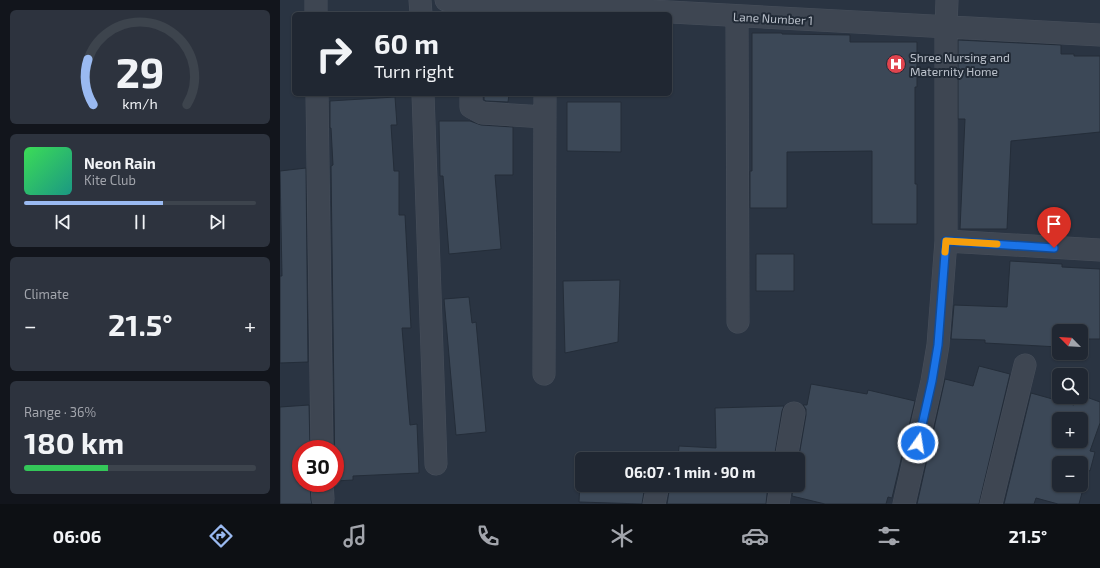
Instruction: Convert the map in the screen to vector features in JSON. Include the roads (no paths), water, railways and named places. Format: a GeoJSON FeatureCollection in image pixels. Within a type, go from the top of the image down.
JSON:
{"type":"FeatureCollection","features":[{"type":"Feature","properties":{"kind":"street"},"geometry":{"type":"LineString","coordinates":[[316,0],[316,12]]}},
{"type":"Feature","properties":{"kind":"street"},"geometry":{"type":"LineString","coordinates":[[420,0],[420,12]]}},
{"type":"Feature","properties":{"kind":"street","name":"Lane Number 1"},"geometry":{"type":"LineString","coordinates":[[446,0],[545,10],[630,5],[692,7],[737,16],[1100,35]]}},
{"type":"Feature","properties":{"kind":"street"},"geometry":{"type":"LineString","coordinates":[[904,504],[932,381],[938,345],[946,241],[947,0]]}},
{"type":"Feature","properties":{"kind":"street"},"geometry":{"type":"LineString","coordinates":[[737,16],[738,322]]}},
{"type":"Feature","properties":{"kind":"street"},"geometry":{"type":"LineString","coordinates":[[318,96],[322,440]]}},
{"type":"Feature","properties":{"kind":"street"},"geometry":{"type":"LineString","coordinates":[[423,96],[436,464]]}},
{"type":"Feature","properties":{"kind":"street"},"geometry":{"type":"LineString","coordinates":[[471,96],[471,107],[482,113],[545,118]]}},
{"type":"Feature","properties":{"kind":"street"},"geometry":{"type":"LineString","coordinates":[[544,374],[545,96]]}},
{"type":"Feature","properties":{"kind":"street"},"geometry":{"type":"LineString","coordinates":[[946,241],[1100,250]]}},
{"type":"Feature","properties":{"kind":"street"},"geometry":{"type":"LineString","coordinates":[[991,504],[1025,365]]}},
{"type":"Feature","properties":{"kind":"street"},"geometry":{"type":"LineString","coordinates":[[787,452],[794,413]]}},
{"type":"Feature","properties":{"kind":"street"},"geometry":{"type":"LineString","coordinates":[[654,504],[657,492]]}},
{"type":"Feature","properties":{"kind":"street"},"geometry":{"type":"LineString","coordinates":[[778,504],[780,492]]}},
{"type":"Feature","properties":{"kind":"place","name":"Shree Nursing and Maternity Home"},"geometry":{"type":"Point","coordinates":[896,64]}}]}
